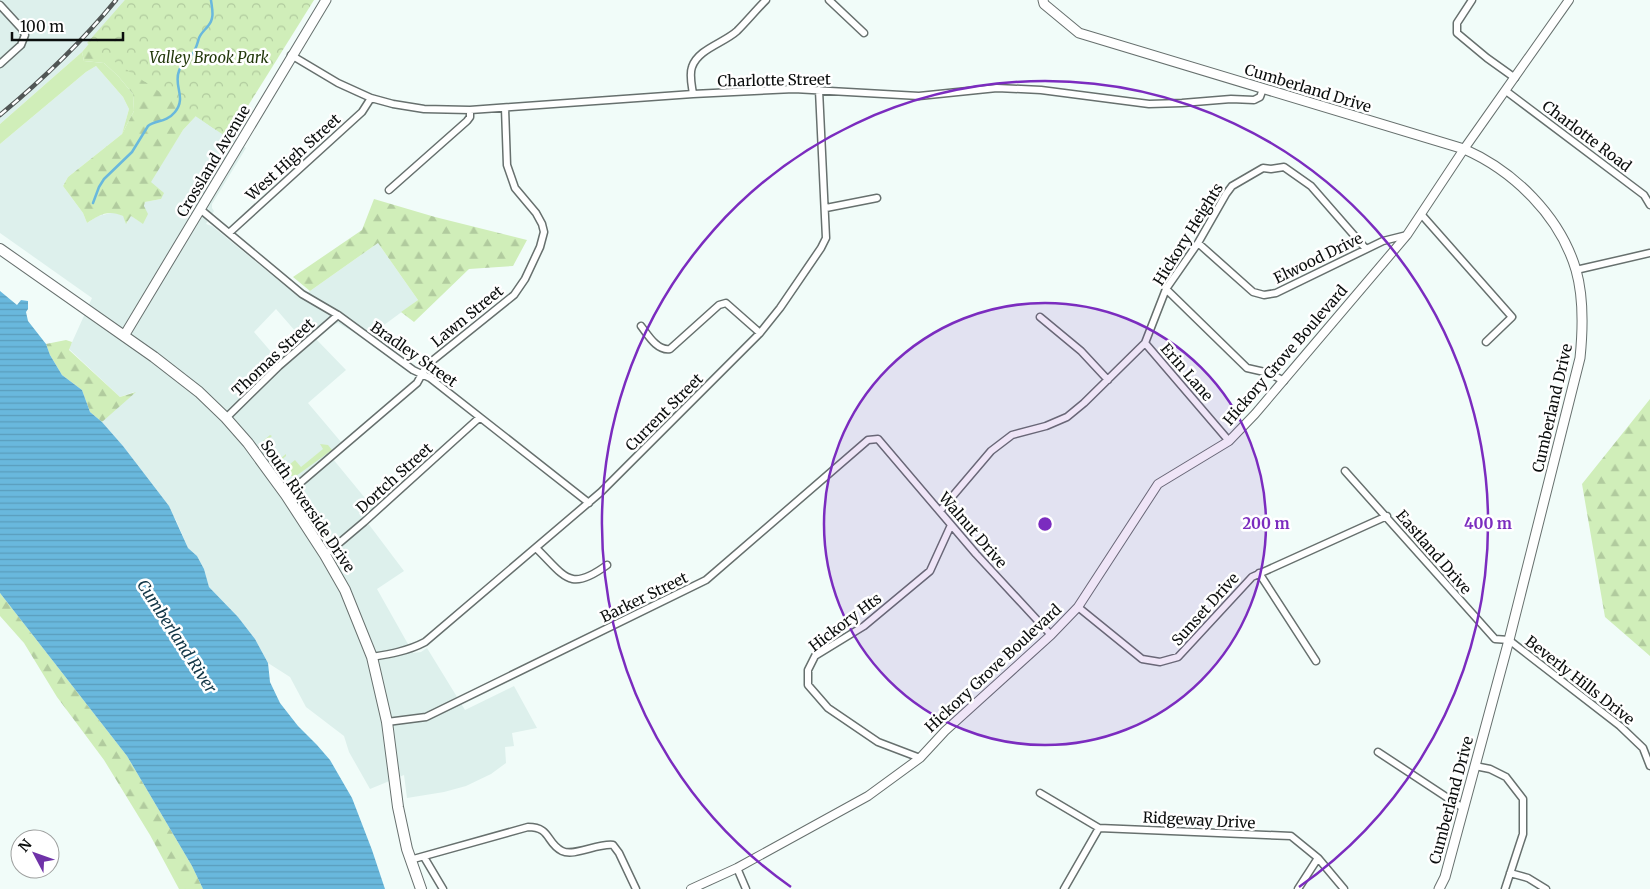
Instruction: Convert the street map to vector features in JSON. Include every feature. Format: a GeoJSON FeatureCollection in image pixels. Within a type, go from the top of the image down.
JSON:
{"type":"FeatureCollection","features":[{"type":"Feature","properties":{"kind":"highway","name":"South Riverside Drive"},"geometry":{"type":"LineString","coordinates":[[0,249],[174,371],[199,392],[248,443],[286,495],[345,590],[372,657],[387,722],[398,807],[410,860],[421,889]]}},
{"type":"Feature","properties":{"kind":"main road","name":"Crossland Avenue"},"geometry":{"type":"LineString","coordinates":[[124,336],[326,0]]}},
{"type":"Feature","properties":{"kind":"main road","name":"Cumberland Drive"},"geometry":{"type":"LineString","coordinates":[[1042,0],[1044,4],[1079,33],[1464,149],[1489,161],[1532,198],[1557,230],[1576,270],[1582,312],[1580,358],[1475,766],[1445,877],[1439,889]]}},
{"type":"Feature","properties":{"kind":"street"},"geometry":{"type":"LineString","coordinates":[[693,94],[691,76],[695,62],[700,56],[736,32],[766,0]]}},
{"type":"Feature","properties":{"kind":"street"},"geometry":{"type":"LineString","coordinates":[[829,0],[864,33]]}},
{"type":"Feature","properties":{"kind":"street"},"geometry":{"type":"LineString","coordinates":[[1472,0],[1457,23],[1457,33],[1515,78]]}},
{"type":"Feature","properties":{"kind":"street","name":"Hickory Grove Boulevard"},"geometry":{"type":"LineString","coordinates":[[691,889],[737,868],[868,796],[920,758],[945,731],[1051,635],[1078,607],[1158,484],[1229,441],[1284,381],[1407,235],[1464,149],[1569,0]]}},
{"type":"Feature","properties":{"kind":"street"},"geometry":{"type":"LineString","coordinates":[[0,5],[22,29],[25,35],[20,45],[0,64]]}},
{"type":"Feature","properties":{"kind":"street","name":"Charlotte Street"},"geometry":{"type":"LineString","coordinates":[[292,55],[338,83],[371,98],[407,107],[470,110],[693,94],[794,89],[906,95],[997,88],[1040,90],[1149,104],[1182,104],[1231,98],[1254,100],[1260,97],[1263,89]]}},
{"type":"Feature","properties":{"kind":"street","name":"Current Street"},"geometry":{"type":"LineString","coordinates":[[372,657],[402,651],[425,642],[536,548],[589,502],[760,333],[780,308],[824,243],[827,233],[819,90]]}},
{"type":"Feature","properties":{"kind":"street","name":"Charlotte Road"},"geometry":{"type":"LineString","coordinates":[[1506,91],[1644,195],[1650,205]]}},
{"type":"Feature","properties":{"kind":"street","name":"West High Street"},"geometry":{"type":"LineString","coordinates":[[229,233],[362,112],[371,98]]}},
{"type":"Feature","properties":{"kind":"street","name":"Lawn Street"},"geometry":{"type":"LineString","coordinates":[[286,495],[417,383],[427,365],[514,295],[525,279],[544,232],[540,219],[515,188],[508,173],[505,108]]}},
{"type":"Feature","properties":{"kind":"street"},"geometry":{"type":"LineString","coordinates":[[389,190],[467,121],[470,117],[470,110]]}},
{"type":"Feature","properties":{"kind":"street","name":"Hickory Heights"},"geometry":{"type":"LineString","coordinates":[[940,511],[991,450],[1012,435],[1046,426],[1067,416],[1084,403],[1145,343],[1166,289],[1198,243],[1232,186],[1263,168],[1284,167],[1311,186],[1366,249]]}},
{"type":"Feature","properties":{"kind":"street"},"geometry":{"type":"LineString","coordinates":[[826,208],[877,198]]}},
{"type":"Feature","properties":{"kind":"street","name":"Bradley Street"},"geometry":{"type":"LineString","coordinates":[[200,209],[302,294],[338,315],[413,370],[430,378],[589,502]]}},
{"type":"Feature","properties":{"kind":"street"},"geometry":{"type":"LineString","coordinates":[[1421,214],[1512,317],[1486,342]]}},
{"type":"Feature","properties":{"kind":"street","name":"Elwood Drive"},"geometry":{"type":"LineString","coordinates":[[1198,243],[1253,292],[1264,295],[1276,293],[1383,241],[1407,235]]}},
{"type":"Feature","properties":{"kind":"street"},"geometry":{"type":"LineString","coordinates":[[1576,270],[1650,253]]}},
{"type":"Feature","properties":{"kind":"street"},"geometry":{"type":"LineString","coordinates":[[1166,289],[1247,368],[1270,373],[1284,381]]}},
{"type":"Feature","properties":{"kind":"street"},"geometry":{"type":"LineString","coordinates":[[641,326],[659,347],[666,350],[670,349],[719,305],[726,304],[760,333]]}},
{"type":"Feature","properties":{"kind":"street","name":"Thomas Street"},"geometry":{"type":"LineString","coordinates":[[226,418],[279,366],[338,315]]}},
{"type":"Feature","properties":{"kind":"street"},"geometry":{"type":"LineString","coordinates":[[1040,317],[1081,351],[1108,380]]}},
{"type":"Feature","properties":{"kind":"street","name":"Erin Lane"},"geometry":{"type":"LineString","coordinates":[[1145,343],[1229,441]]}},
{"type":"Feature","properties":{"kind":"street","name":"Dortch Street"},"geometry":{"type":"LineString","coordinates":[[325,555],[479,418]]}},
{"type":"Feature","properties":{"kind":"street","name":"Walnut Drive"},"geometry":{"type":"LineString","coordinates":[[878,439],[951,525],[1051,635]]}},
{"type":"Feature","properties":{"kind":"street","name":"Barker Street"},"geometry":{"type":"LineString","coordinates":[[387,722],[426,717],[706,580],[868,440],[878,439]]}},
{"type":"Feature","properties":{"kind":"street","name":"Eastland Drive"},"geometry":{"type":"LineString","coordinates":[[1345,471],[1495,639],[1508,640]]}},
{"type":"Feature","properties":{"kind":"street","name":"Sunset Drive"},"geometry":{"type":"LineString","coordinates":[[1078,607],[1142,659],[1160,662],[1178,657],[1252,577],[1387,516]]}},
{"type":"Feature","properties":{"kind":"street","name":"Hickory Hts"},"geometry":{"type":"LineString","coordinates":[[920,758],[878,742],[828,708],[808,685],[808,670],[815,656],[864,626],[930,571],[951,525]]}},
{"type":"Feature","properties":{"kind":"street"},"geometry":{"type":"LineString","coordinates":[[536,548],[563,574],[576,580],[589,577],[608,565]]}},
{"type":"Feature","properties":{"kind":"street"},"geometry":{"type":"LineString","coordinates":[[1259,573],[1316,661]]}},
{"type":"Feature","properties":{"kind":"street","name":"Beverly Hills Drive"},"geometry":{"type":"LineString","coordinates":[[1508,640],[1620,726],[1643,748],[1650,766]]}},
{"type":"Feature","properties":{"kind":"street"},"geometry":{"type":"LineString","coordinates":[[1378,752],[1463,808]]}},
{"type":"Feature","properties":{"kind":"street"},"geometry":{"type":"LineString","coordinates":[[1475,766],[1506,777],[1523,799],[1523,834],[1505,889]]}},
{"type":"Feature","properties":{"kind":"street","name":"Ridgeway Drive"},"geometry":{"type":"LineString","coordinates":[[1040,793],[1099,828],[1292,836],[1318,858],[1344,889]]}},
{"type":"Feature","properties":{"kind":"street"},"geometry":{"type":"LineString","coordinates":[[410,860],[528,827],[536,827],[543,829],[561,851],[569,853],[604,844],[612,845],[636,889]]}},
{"type":"Feature","properties":{"kind":"street"},"geometry":{"type":"LineString","coordinates":[[1064,889],[1099,828]]}},
{"type":"Feature","properties":{"kind":"street"},"geometry":{"type":"LineString","coordinates":[[424,857],[442,888]]}},
{"type":"Feature","properties":{"kind":"street"},"geometry":{"type":"LineString","coordinates":[[1298,889],[1318,858]]}},
{"type":"Feature","properties":{"kind":"street"},"geometry":{"type":"LineString","coordinates":[[737,868],[746,889]]}},
{"type":"Feature","properties":{"kind":"street"},"geometry":{"type":"LineString","coordinates":[[1510,873],[1528,878],[1546,889]]}},
{"type":"Feature","properties":{"kind":"shaded area"},"geometry":{"type":"Polygon","coordinates":[[[0,0],[125,0],[82,52],[0,124],[0,0]]]}},
{"type":"Feature","properties":{"kind":"shaded area"},"geometry":{"type":"Polygon","coordinates":[[[96,66],[123,97],[129,109],[122,134],[68,177],[63,186],[83,213],[87,223],[98,216],[115,212],[123,216],[127,223],[131,216],[142,223],[145,202],[161,199],[150,182],[183,130],[196,116],[246,148],[212,204],[214,211],[206,224],[212,226],[300,298],[378,243],[418,300],[365,339],[338,323],[316,339],[346,370],[308,403],[341,442],[328,453],[374,509],[364,518],[404,571],[377,589],[413,653],[421,652],[427,648],[465,710],[514,686],[537,728],[512,733],[514,746],[505,747],[506,763],[491,774],[466,786],[407,798],[404,775],[370,789],[349,752],[344,736],[306,707],[290,677],[268,663],[255,639],[238,617],[209,587],[204,569],[197,556],[188,548],[176,520],[123,446],[102,422],[134,392],[120,397],[69,349],[92,298],[0,233],[0,144],[86,72],[96,66]],[[276,309],[254,332],[279,361],[303,340],[276,309]]]}},
{"type":"Feature","properties":{"kind":"green space"},"geometry":{"type":"Polygon","coordinates":[[[125,0],[216,130],[196,116],[183,130],[151,182],[164,193],[161,199],[145,202],[144,206],[148,214],[143,224],[131,216],[126,224],[123,216],[113,213],[100,215],[87,223],[83,213],[63,186],[68,177],[122,134],[134,111],[133,94],[118,76],[104,63],[84,61],[82,52],[125,0]]]}},
{"type":"Feature","properties":{"kind":"green space","name":"Valley Brook Park"},"geometry":{"type":"Polygon","coordinates":[[[125,0],[314,0],[228,138],[87,43],[125,0]]]}},
{"type":"Feature","properties":{"kind":"green space"},"geometry":{"type":"Polygon","coordinates":[[[82,52],[84,61],[104,63],[133,94],[134,111],[122,134],[129,109],[123,97],[96,66],[86,72],[0,144],[0,124],[82,52]]]}},
{"type":"Feature","properties":{"kind":"green space"},"geometry":{"type":"Polygon","coordinates":[[[374,199],[435,217],[527,240],[513,266],[469,269],[414,322],[401,312],[418,300],[378,243],[310,291],[293,277],[362,230],[374,199]]]}},
{"type":"Feature","properties":{"kind":"green space"},"geometry":{"type":"Polygon","coordinates":[[[66,340],[72,342],[69,350],[120,397],[136,392],[102,422],[90,412],[82,390],[62,375],[50,355],[46,344],[66,340]]]}},
{"type":"Feature","properties":{"kind":"green space"},"geometry":{"type":"Polygon","coordinates":[[[1650,399],[1650,656],[1605,617],[1582,484],[1650,399]]]}},
{"type":"Feature","properties":{"kind":"green space"},"geometry":{"type":"Polygon","coordinates":[[[270,435],[272,436],[267,440],[281,458],[286,454],[279,462],[263,441],[270,435]]]}},
{"type":"Feature","properties":{"kind":"green space"},"geometry":{"type":"Polygon","coordinates":[[[320,444],[328,445],[332,450],[296,476],[290,476],[284,469],[295,460],[301,467],[323,449],[320,444]]]}},
{"type":"Feature","properties":{"kind":"green space"},"geometry":{"type":"Polygon","coordinates":[[[0,593],[127,756],[192,866],[203,889],[179,889],[150,835],[104,760],[57,697],[24,643],[0,616],[0,593]]]}},
{"type":"Feature","properties":{"kind":"water","name":"Cumberland River"},"geometry":{"type":"Polygon","coordinates":[[[0,291],[17,305],[21,300],[28,301],[26,312],[28,321],[46,344],[62,375],[82,390],[90,412],[102,422],[123,446],[169,506],[188,548],[197,556],[204,569],[209,587],[238,617],[255,639],[268,663],[270,682],[280,703],[298,726],[330,760],[352,798],[385,889],[203,889],[192,866],[127,756],[0,593],[0,291]]]}},
{"type":"Feature","properties":{"kind":"waterway"},"geometry":{"type":"LineString","coordinates":[[93,203],[104,179],[132,152],[148,126],[172,116],[178,107],[180,101],[179,71],[182,64],[193,54],[200,36],[212,20],[211,0]]}},
{"type":"Feature","properties":{"kind":"railway"},"geometry":{"type":"LineString","coordinates":[[0,115],[61,60],[116,0]]}}]}
